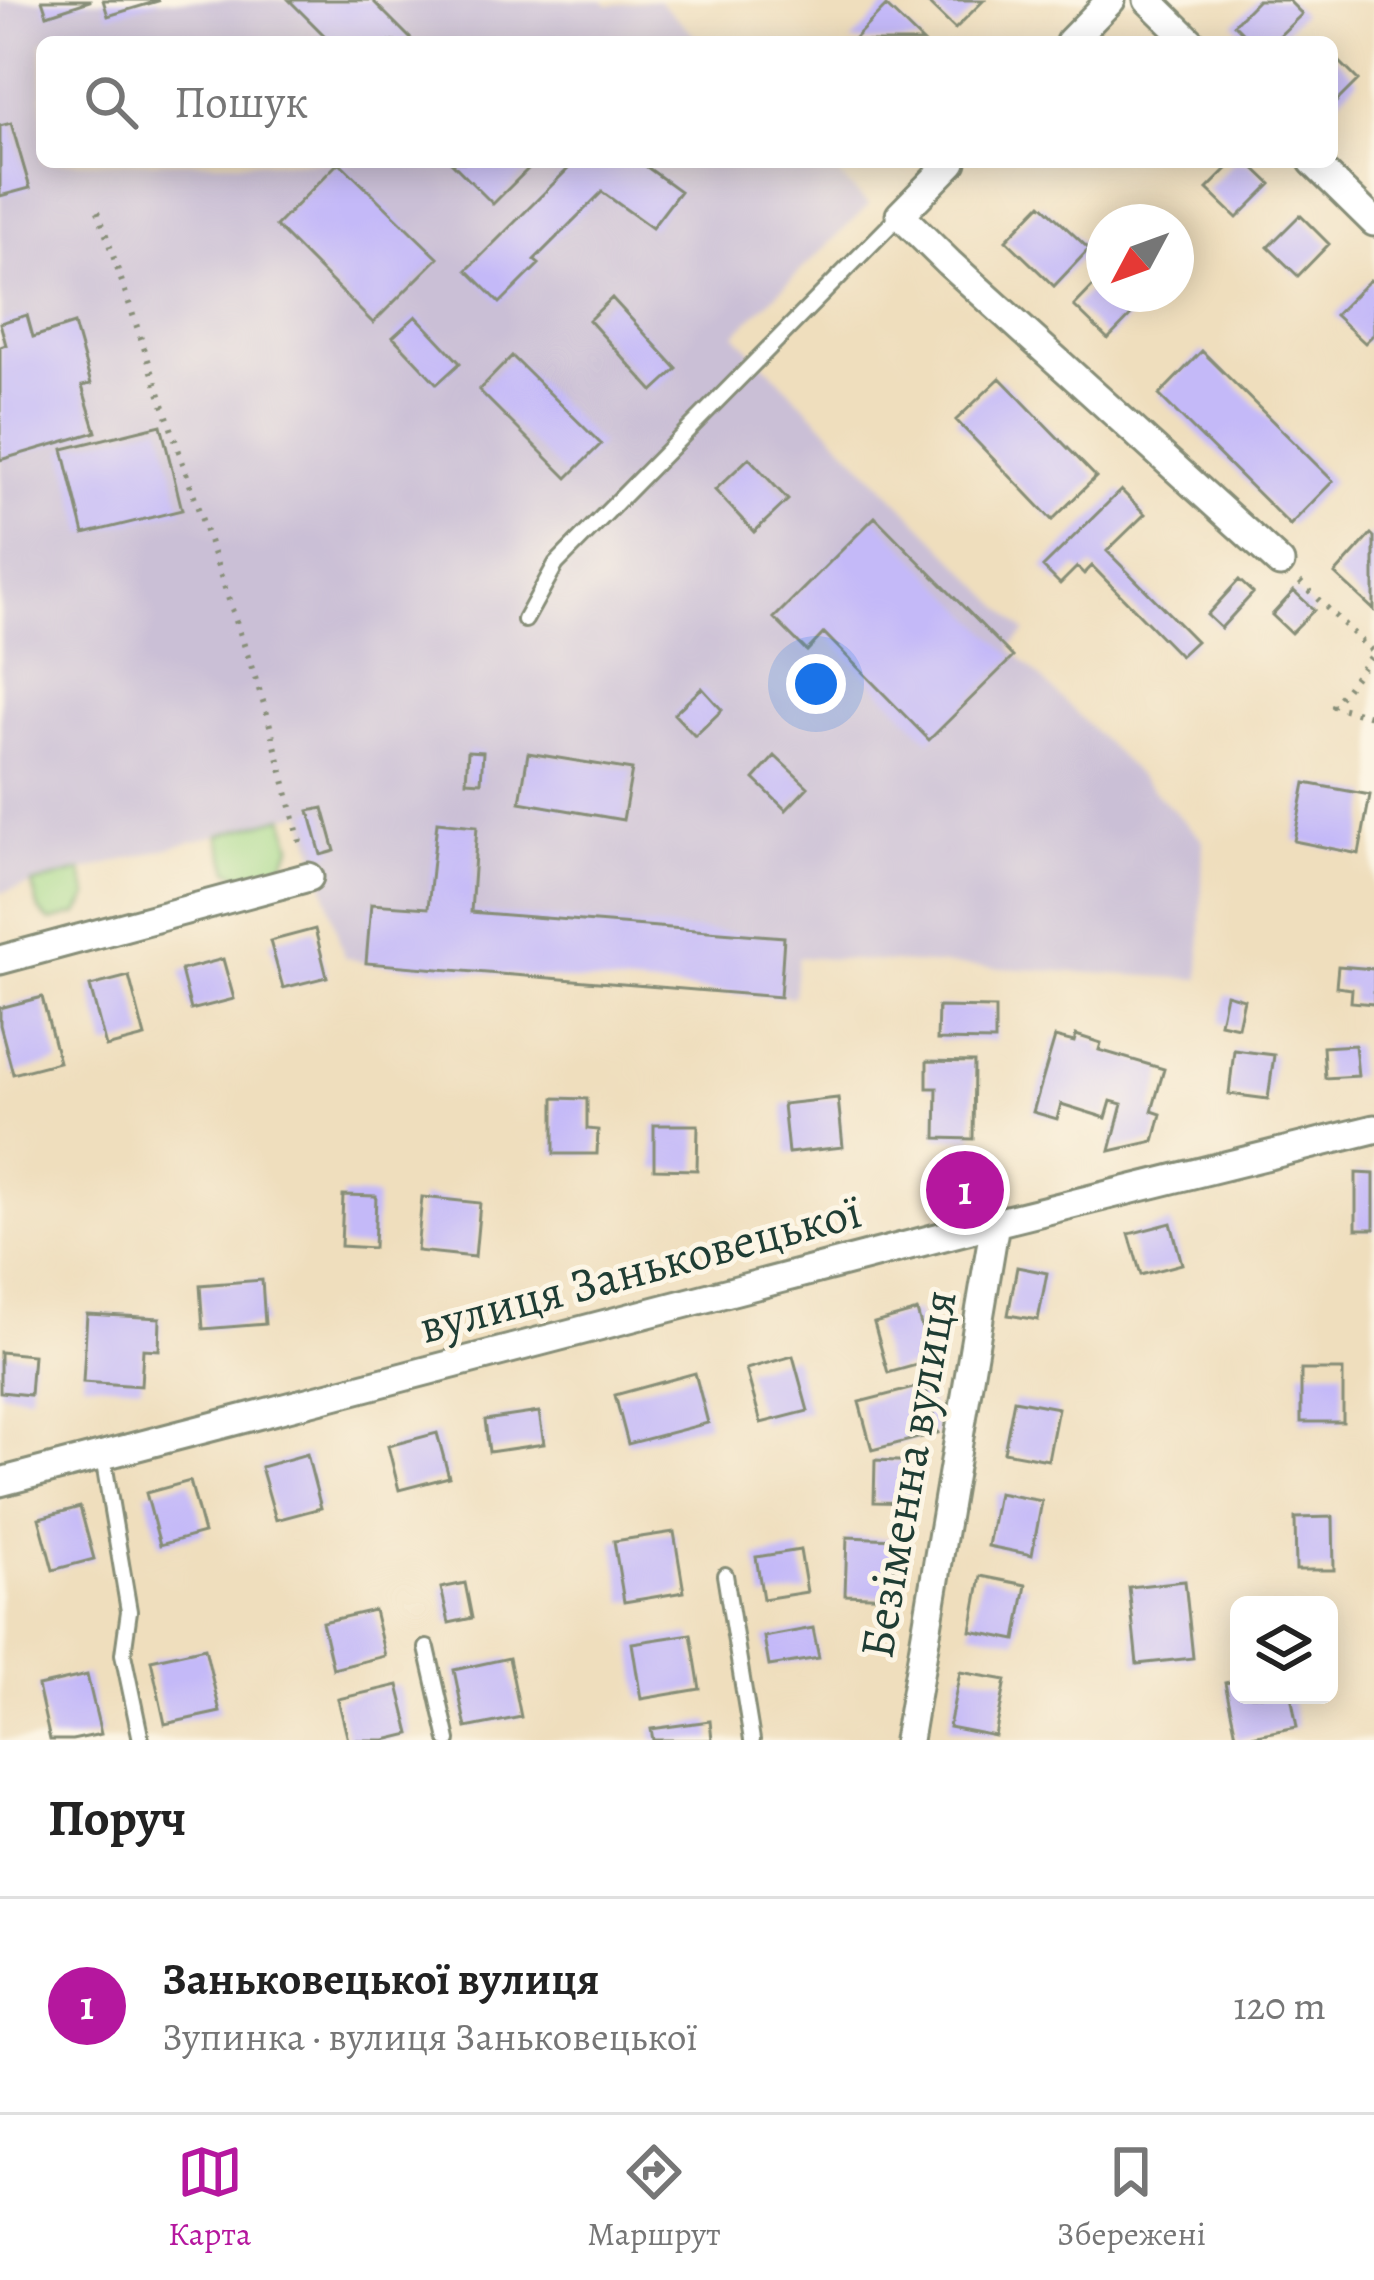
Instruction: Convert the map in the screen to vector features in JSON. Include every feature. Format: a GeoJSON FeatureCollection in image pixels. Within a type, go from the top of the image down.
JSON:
{"type":"FeatureCollection","features":[{"type":"Feature","properties":{"kind":"street"},"geometry":{"type":"LineString","coordinates":[[1076,36],[1111,0]]}},
{"type":"Feature","properties":{"kind":"street"},"geometry":{"type":"LineString","coordinates":[[1148,0],[1185,36]]}},
{"type":"Feature","properties":{"kind":"street"},"geometry":{"type":"LineString","coordinates":[[946,168],[901,215],[1280,563]]}},
{"type":"Feature","properties":{"kind":"street"},"geometry":{"type":"LineString","coordinates":[[1319,168],[1374,222]]}},
{"type":"Feature","properties":{"kind":"street"},"geometry":{"type":"LineString","coordinates":[[0,960],[309,877]]}},
{"type":"Feature","properties":{"kind":"street","name":"вулиця Заньковецької"},"geometry":{"type":"LineString","coordinates":[[0,1482],[995,1223],[1374,1130]]}},
{"type":"Feature","properties":{"kind":"street","name":"Безіменна вулиця"},"geometry":{"type":"LineString","coordinates":[[908,1740],[995,1223]]}},
{"type":"Feature","properties":{"kind":"lane"},"geometry":{"type":"LineString","coordinates":[[525,620],[556,564],[901,215]]}},
{"type":"Feature","properties":{"kind":"lane"},"geometry":{"type":"LineString","coordinates":[[103,1457],[128,1611],[123,1654],[141,1740]]}},
{"type":"Feature","properties":{"kind":"lane"},"geometry":{"type":"LineString","coordinates":[[725,1575],[752,1740]]}},
{"type":"Feature","properties":{"kind":"lane"},"geometry":{"type":"LineString","coordinates":[[427,1648],[448,1740]]}},
{"type":"Feature","properties":{"kind":"path"},"geometry":{"type":"LineString","coordinates":[[98,212],[266,710],[309,877]]}},
{"type":"Feature","properties":{"kind":"path"},"geometry":{"type":"LineString","coordinates":[[1280,563],[1374,653],[1333,706],[1374,717]]}},
{"type":"Feature","properties":{"kind":"shaded area"},"geometry":{"type":"Polygon","coordinates":[[[0,0],[603,0],[608,5],[658,0],[695,36],[36,36],[36,168],[831,168],[869,205],[735,334],[1026,632],[1010,647],[1203,840],[1200,979],[798,957],[794,997],[366,963],[344,957],[303,812],[0,893],[0,0]]]}},
{"type":"Feature","properties":{"kind":"green space"},"geometry":{"type":"Polygon","coordinates":[[[284,817],[292,846],[281,866],[242,876],[229,870],[219,835],[284,817]]]}},
{"type":"Feature","properties":{"kind":"green space"},"geometry":{"type":"Polygon","coordinates":[[[81,871],[88,896],[78,914],[50,921],[39,910],[32,884],[81,871]]]}},
{"type":"Feature","properties":{"kind":"building"},"geometry":{"type":"Polygon","coordinates":[[[42,0],[90,0],[90,1],[47,15],[42,0]]]}},
{"type":"Feature","properties":{"kind":"building"},"geometry":{"type":"Polygon","coordinates":[[[103,0],[157,0],[158,1],[108,16],[103,0]]]}},
{"type":"Feature","properties":{"kind":"building"},"geometry":{"type":"Polygon","coordinates":[[[289,0],[372,0],[408,36],[325,36],[289,0]]]}},
{"type":"Feature","properties":{"kind":"building"},"geometry":{"type":"Polygon","coordinates":[[[925,0],[984,0],[955,29],[925,0]]]}},
{"type":"Feature","properties":{"kind":"building"},"geometry":{"type":"Polygon","coordinates":[[[1258,0],[1288,0],[1302,14],[1279,36],[1246,36],[1234,24],[1258,0]]]}},
{"type":"Feature","properties":{"kind":"building"},"geometry":{"type":"Polygon","coordinates":[[[886,6],[917,36],[857,36],[886,6]]]}},
{"type":"Feature","properties":{"kind":"building"},"geometry":{"type":"Polygon","coordinates":[[[1338,60],[1358,80],[1338,100],[1338,60]]]}},
{"type":"Feature","properties":{"kind":"building"},"geometry":{"type":"Polygon","coordinates":[[[11,123],[30,188],[0,196],[0,126],[11,123]]]}},
{"type":"Feature","properties":{"kind":"building"},"geometry":{"type":"Polygon","coordinates":[[[333,168],[345,168],[438,258],[373,323],[276,226],[333,168]]]}},
{"type":"Feature","properties":{"kind":"building"},"geometry":{"type":"Polygon","coordinates":[[[457,168],[529,168],[493,204],[457,168]]]}},
{"type":"Feature","properties":{"kind":"building"},"geometry":{"type":"Polygon","coordinates":[[[569,168],[648,168],[680,191],[652,228],[602,192],[534,260],[539,264],[500,303],[467,270],[569,168]]]}},
{"type":"Feature","properties":{"kind":"building"},"geometry":{"type":"Polygon","coordinates":[[[1228,168],[1254,168],[1271,184],[1237,218],[1207,189],[1228,168]]]}},
{"type":"Feature","properties":{"kind":"building"},"geometry":{"type":"Polygon","coordinates":[[[1041,204],[1086,246],[1086,252],[1054,286],[1006,240],[1041,204]]]}},
{"type":"Feature","properties":{"kind":"building"},"geometry":{"type":"Polygon","coordinates":[[[1300,215],[1329,244],[1298,276],[1268,247],[1300,215]]]}},
{"type":"Feature","properties":{"kind":"building"},"geometry":{"type":"Polygon","coordinates":[[[1370,280],[1374,283],[1374,334],[1365,343],[1335,315],[1370,280]]]}},
{"type":"Feature","properties":{"kind":"building"},"geometry":{"type":"Polygon","coordinates":[[[1086,294],[1086,312],[1134,312],[1108,339],[1074,306],[1086,294]]]}},
{"type":"Feature","properties":{"kind":"building"},"geometry":{"type":"Polygon","coordinates":[[[612,298],[677,369],[653,391],[589,320],[612,298]]]}},
{"type":"Feature","properties":{"kind":"building"},"geometry":{"type":"Polygon","coordinates":[[[27,315],[33,337],[74,324],[91,384],[82,386],[96,432],[0,460],[0,347],[6,345],[0,323],[27,315]]]}},
{"type":"Feature","properties":{"kind":"building"},"geometry":{"type":"Polygon","coordinates":[[[416,316],[460,363],[437,384],[393,337],[416,316]]]}},
{"type":"Feature","properties":{"kind":"building"},"geometry":{"type":"Polygon","coordinates":[[[1202,351],[1333,481],[1290,525],[1159,395],[1202,351]]]}},
{"type":"Feature","properties":{"kind":"building"},"geometry":{"type":"Polygon","coordinates":[[[512,356],[601,444],[567,478],[479,390],[512,356]]]}},
{"type":"Feature","properties":{"kind":"building"},"geometry":{"type":"Polygon","coordinates":[[[1000,378],[1096,477],[1052,520],[956,420],[1000,378]]]}},
{"type":"Feature","properties":{"kind":"building"},"geometry":{"type":"Polygon","coordinates":[[[161,425],[182,510],[84,534],[63,449],[161,425]]]}},
{"type":"Feature","properties":{"kind":"building"},"geometry":{"type":"Polygon","coordinates":[[[749,458],[788,500],[754,532],[715,490],[749,458]]]}},
{"type":"Feature","properties":{"kind":"building"},"geometry":{"type":"Polygon","coordinates":[[[1121,490],[1145,514],[1107,551],[1196,641],[1180,656],[1092,566],[1084,574],[1077,567],[1060,584],[1043,567],[1121,490]]]}},
{"type":"Feature","properties":{"kind":"building"},"geometry":{"type":"Polygon","coordinates":[[[875,517],[1013,657],[929,740],[824,633],[807,651],[774,618],[875,517]]]}},
{"type":"Feature","properties":{"kind":"building"},"geometry":{"type":"Polygon","coordinates":[[[1371,534],[1374,537],[1374,610],[1335,574],[1371,534]]]}},
{"type":"Feature","properties":{"kind":"building"},"geometry":{"type":"Polygon","coordinates":[[[1239,580],[1253,593],[1221,628],[1207,615],[1239,580]]]}},
{"type":"Feature","properties":{"kind":"building"},"geometry":{"type":"Polygon","coordinates":[[[1294,591],[1314,610],[1291,633],[1272,615],[1294,591]]]}},
{"type":"Feature","properties":{"kind":"building"},"geometry":{"type":"Polygon","coordinates":[[[702,688],[722,710],[695,736],[674,714],[702,688]]]}},
{"type":"Feature","properties":{"kind":"building"},"geometry":{"type":"Polygon","coordinates":[[[468,751],[483,752],[481,782],[466,781],[468,751]]]}},
{"type":"Feature","properties":{"kind":"building"},"geometry":{"type":"Polygon","coordinates":[[[528,753],[632,770],[623,820],[520,802],[528,753]]]}},
{"type":"Feature","properties":{"kind":"building"},"geometry":{"type":"Polygon","coordinates":[[[775,756],[808,787],[786,810],[754,779],[775,756]]]}},
{"type":"Feature","properties":{"kind":"building"},"geometry":{"type":"Polygon","coordinates":[[[1305,783],[1370,795],[1359,854],[1294,841],[1305,783]]]}},
{"type":"Feature","properties":{"kind":"building"},"geometry":{"type":"Polygon","coordinates":[[[323,808],[335,851],[321,855],[309,811],[323,808]]]}},
{"type":"Feature","properties":{"kind":"building"},"geometry":{"type":"Polygon","coordinates":[[[437,822],[477,826],[471,912],[784,937],[780,997],[366,963],[371,904],[428,908],[437,822]]]}},
{"type":"Feature","properties":{"kind":"building"},"geometry":{"type":"Polygon","coordinates":[[[315,929],[327,977],[283,988],[270,941],[315,929]]]}},
{"type":"Feature","properties":{"kind":"building"},"geometry":{"type":"Polygon","coordinates":[[[223,959],[234,999],[191,1010],[181,970],[223,959]]]}},
{"type":"Feature","properties":{"kind":"building"},"geometry":{"type":"Polygon","coordinates":[[[1338,966],[1374,969],[1374,1004],[1351,1002],[1352,989],[1336,987],[1338,966]]]}},
{"type":"Feature","properties":{"kind":"building"},"geometry":{"type":"Polygon","coordinates":[[[129,976],[145,1037],[106,1047],[90,986],[129,976]]]}},
{"type":"Feature","properties":{"kind":"building"},"geometry":{"type":"Polygon","coordinates":[[[1226,994],[1244,999],[1238,1027],[1220,1023],[1226,994]]]}},
{"type":"Feature","properties":{"kind":"building"},"geometry":{"type":"Polygon","coordinates":[[[42,997],[59,1062],[13,1074],[0,1008],[42,997]]]}},
{"type":"Feature","properties":{"kind":"building"},"geometry":{"type":"Polygon","coordinates":[[[938,1007],[995,1008],[995,1041],[937,1040],[938,1007]]]}},
{"type":"Feature","properties":{"kind":"building"},"geometry":{"type":"Polygon","coordinates":[[[1076,1035],[1101,1043],[1099,1050],[1164,1069],[1152,1111],[1161,1114],[1154,1141],[1110,1151],[1122,1104],[1111,1101],[1106,1118],[1061,1104],[1057,1119],[1033,1112],[1055,1037],[1074,1042],[1076,1035]]]}},
{"type":"Feature","properties":{"kind":"building"},"geometry":{"type":"Polygon","coordinates":[[[1355,1045],[1358,1076],[1325,1078],[1323,1047],[1355,1045]]]}},
{"type":"Feature","properties":{"kind":"building"},"geometry":{"type":"Polygon","coordinates":[[[1234,1050],[1274,1055],[1268,1099],[1229,1094],[1234,1050]]]}},
{"type":"Feature","properties":{"kind":"building"},"geometry":{"type":"Polygon","coordinates":[[[927,1061],[974,1062],[973,1139],[936,1138],[937,1088],[927,1088],[927,1061]]]}},
{"type":"Feature","properties":{"kind":"building"},"geometry":{"type":"Polygon","coordinates":[[[554,1098],[587,1099],[587,1129],[598,1130],[597,1154],[554,1154],[554,1098]]]}},
{"type":"Feature","properties":{"kind":"building"},"geometry":{"type":"Polygon","coordinates":[[[838,1098],[843,1147],[788,1153],[783,1104],[838,1098]]]}},
{"type":"Feature","properties":{"kind":"building"},"geometry":{"type":"Polygon","coordinates":[[[654,1125],[698,1125],[697,1170],[654,1169],[654,1125]]]}},
{"type":"Feature","properties":{"kind":"building"},"geometry":{"type":"Polygon","coordinates":[[[1356,1173],[1374,1174],[1374,1229],[1356,1229],[1356,1173]]]}},
{"type":"Feature","properties":{"kind":"building"},"geometry":{"type":"Polygon","coordinates":[[[343,1195],[376,1196],[374,1248],[341,1246],[343,1195]]]}},
{"type":"Feature","properties":{"kind":"building"},"geometry":{"type":"Polygon","coordinates":[[[422,1197],[480,1203],[475,1257],[417,1251],[422,1197]]]}},
{"type":"Feature","properties":{"kind":"building"},"geometry":{"type":"Polygon","coordinates":[[[1171,1223],[1182,1264],[1141,1275],[1129,1234],[1171,1223]]]}},
{"type":"Feature","properties":{"kind":"building"},"geometry":{"type":"Polygon","coordinates":[[[1017,1267],[1047,1273],[1038,1320],[1008,1315],[1017,1267]]]}},
{"type":"Feature","properties":{"kind":"building"},"geometry":{"type":"Polygon","coordinates":[[[262,1280],[265,1324],[203,1329],[200,1285],[262,1280]]]}},
{"type":"Feature","properties":{"kind":"building"},"geometry":{"type":"Polygon","coordinates":[[[917,1311],[931,1361],[888,1373],[874,1323],[917,1311]]]}},
{"type":"Feature","properties":{"kind":"building"},"geometry":{"type":"Polygon","coordinates":[[[87,1314],[160,1318],[159,1350],[143,1349],[141,1386],[83,1382],[87,1314]]]}},
{"type":"Feature","properties":{"kind":"building"},"geometry":{"type":"Polygon","coordinates":[[[0,1352],[33,1355],[30,1395],[0,1392],[0,1352]]]}},
{"type":"Feature","properties":{"kind":"building"},"geometry":{"type":"Polygon","coordinates":[[[793,1356],[808,1411],[761,1423],[746,1369],[793,1356]]]}},
{"type":"Feature","properties":{"kind":"building"},"geometry":{"type":"Polygon","coordinates":[[[1301,1370],[1343,1370],[1343,1422],[1301,1422],[1301,1370]]]}},
{"type":"Feature","properties":{"kind":"building"},"geometry":{"type":"Polygon","coordinates":[[[695,1373],[708,1423],[628,1444],[615,1395],[695,1373]]]}},
{"type":"Feature","properties":{"kind":"building"},"geometry":{"type":"Polygon","coordinates":[[[925,1385],[938,1433],[872,1450],[859,1402],[925,1385]]]}},
{"type":"Feature","properties":{"kind":"building"},"geometry":{"type":"Polygon","coordinates":[[[1014,1400],[1058,1408],[1048,1460],[1004,1452],[1014,1400]]]}},
{"type":"Feature","properties":{"kind":"building"},"geometry":{"type":"Polygon","coordinates":[[[539,1412],[544,1444],[489,1452],[485,1420],[539,1412]]]}},
{"type":"Feature","properties":{"kind":"building"},"geometry":{"type":"Polygon","coordinates":[[[437,1433],[449,1477],[399,1490],[388,1446],[437,1433]]]}},
{"type":"Feature","properties":{"kind":"building"},"geometry":{"type":"Polygon","coordinates":[[[307,1454],[321,1508],[276,1520],[261,1467],[307,1454]]]}},
{"type":"Feature","properties":{"kind":"building"},"geometry":{"type":"Polygon","coordinates":[[[875,1460],[919,1462],[917,1503],[874,1502],[875,1460]]]}},
{"type":"Feature","properties":{"kind":"building"},"geometry":{"type":"Polygon","coordinates":[[[190,1481],[204,1533],[160,1545],[146,1493],[190,1481]]]}},
{"type":"Feature","properties":{"kind":"building"},"geometry":{"type":"Polygon","coordinates":[[[998,1493],[1042,1501],[1032,1555],[988,1546],[998,1493]]]}},
{"type":"Feature","properties":{"kind":"building"},"geometry":{"type":"Polygon","coordinates":[[[80,1507],[94,1559],[53,1570],[39,1518],[80,1507]]]}},
{"type":"Feature","properties":{"kind":"building"},"geometry":{"type":"Polygon","coordinates":[[[1333,1517],[1334,1570],[1296,1570],[1295,1518],[1333,1517]]]}},
{"type":"Feature","properties":{"kind":"building"},"geometry":{"type":"Polygon","coordinates":[[[674,1532],[684,1592],[624,1602],[614,1541],[674,1532]]]}},
{"type":"Feature","properties":{"kind":"building"},"geometry":{"type":"Polygon","coordinates":[[[847,1537],[895,1539],[893,1597],[845,1595],[847,1537]]]}},
{"type":"Feature","properties":{"kind":"building"},"geometry":{"type":"Polygon","coordinates":[[[800,1550],[807,1592],[763,1599],[756,1557],[800,1550]]]}},
{"type":"Feature","properties":{"kind":"building"},"geometry":{"type":"Polygon","coordinates":[[[981,1576],[1026,1585],[1016,1640],[971,1631],[981,1576]]]}},
{"type":"Feature","properties":{"kind":"building"},"geometry":{"type":"Polygon","coordinates":[[[1185,1581],[1193,1658],[1137,1664],[1129,1587],[1185,1581]]]}},
{"type":"Feature","properties":{"kind":"building"},"geometry":{"type":"Polygon","coordinates":[[[465,1583],[472,1618],[449,1623],[441,1588],[465,1583]]]}},
{"type":"Feature","properties":{"kind":"building"},"geometry":{"type":"Polygon","coordinates":[[[374,1610],[385,1656],[333,1669],[322,1622],[374,1610]]]}},
{"type":"Feature","properties":{"kind":"building"},"geometry":{"type":"Polygon","coordinates":[[[813,1628],[819,1658],[769,1666],[764,1637],[813,1628]]]}},
{"type":"Feature","properties":{"kind":"building"},"geometry":{"type":"Polygon","coordinates":[[[691,1634],[700,1689],[641,1699],[632,1643],[691,1634]]]}},
{"type":"Feature","properties":{"kind":"building"},"geometry":{"type":"Polygon","coordinates":[[[205,1648],[220,1712],[165,1724],[151,1660],[205,1648]]]}},
{"type":"Feature","properties":{"kind":"building"},"geometry":{"type":"Polygon","coordinates":[[[509,1658],[521,1717],[466,1728],[454,1670],[509,1658]]]}},
{"type":"Feature","properties":{"kind":"building"},"geometry":{"type":"Polygon","coordinates":[[[960,1672],[1006,1680],[995,1736],[949,1727],[960,1672]]]}},
{"type":"Feature","properties":{"kind":"building"},"geometry":{"type":"Polygon","coordinates":[[[87,1675],[101,1734],[50,1740],[38,1686],[87,1675]]]}},
{"type":"Feature","properties":{"kind":"building"},"geometry":{"type":"Polygon","coordinates":[[[1230,1682],[1230,1704],[1293,1704],[1297,1727],[1237,1739],[1225,1683],[1230,1682]]]}},
{"type":"Feature","properties":{"kind":"building"},"geometry":{"type":"Polygon","coordinates":[[[398,1685],[410,1734],[348,1740],[338,1699],[398,1685]]]}},
{"type":"Feature","properties":{"kind":"building"},"geometry":{"type":"Polygon","coordinates":[[[710,1721],[712,1740],[653,1740],[651,1729],[710,1721]]]}},
{"type":"Feature","properties":{"kind":"place","name":"Заньковецької вулиця"},"geometry":{"type":"Point","coordinates":[965,1190]}}]}
